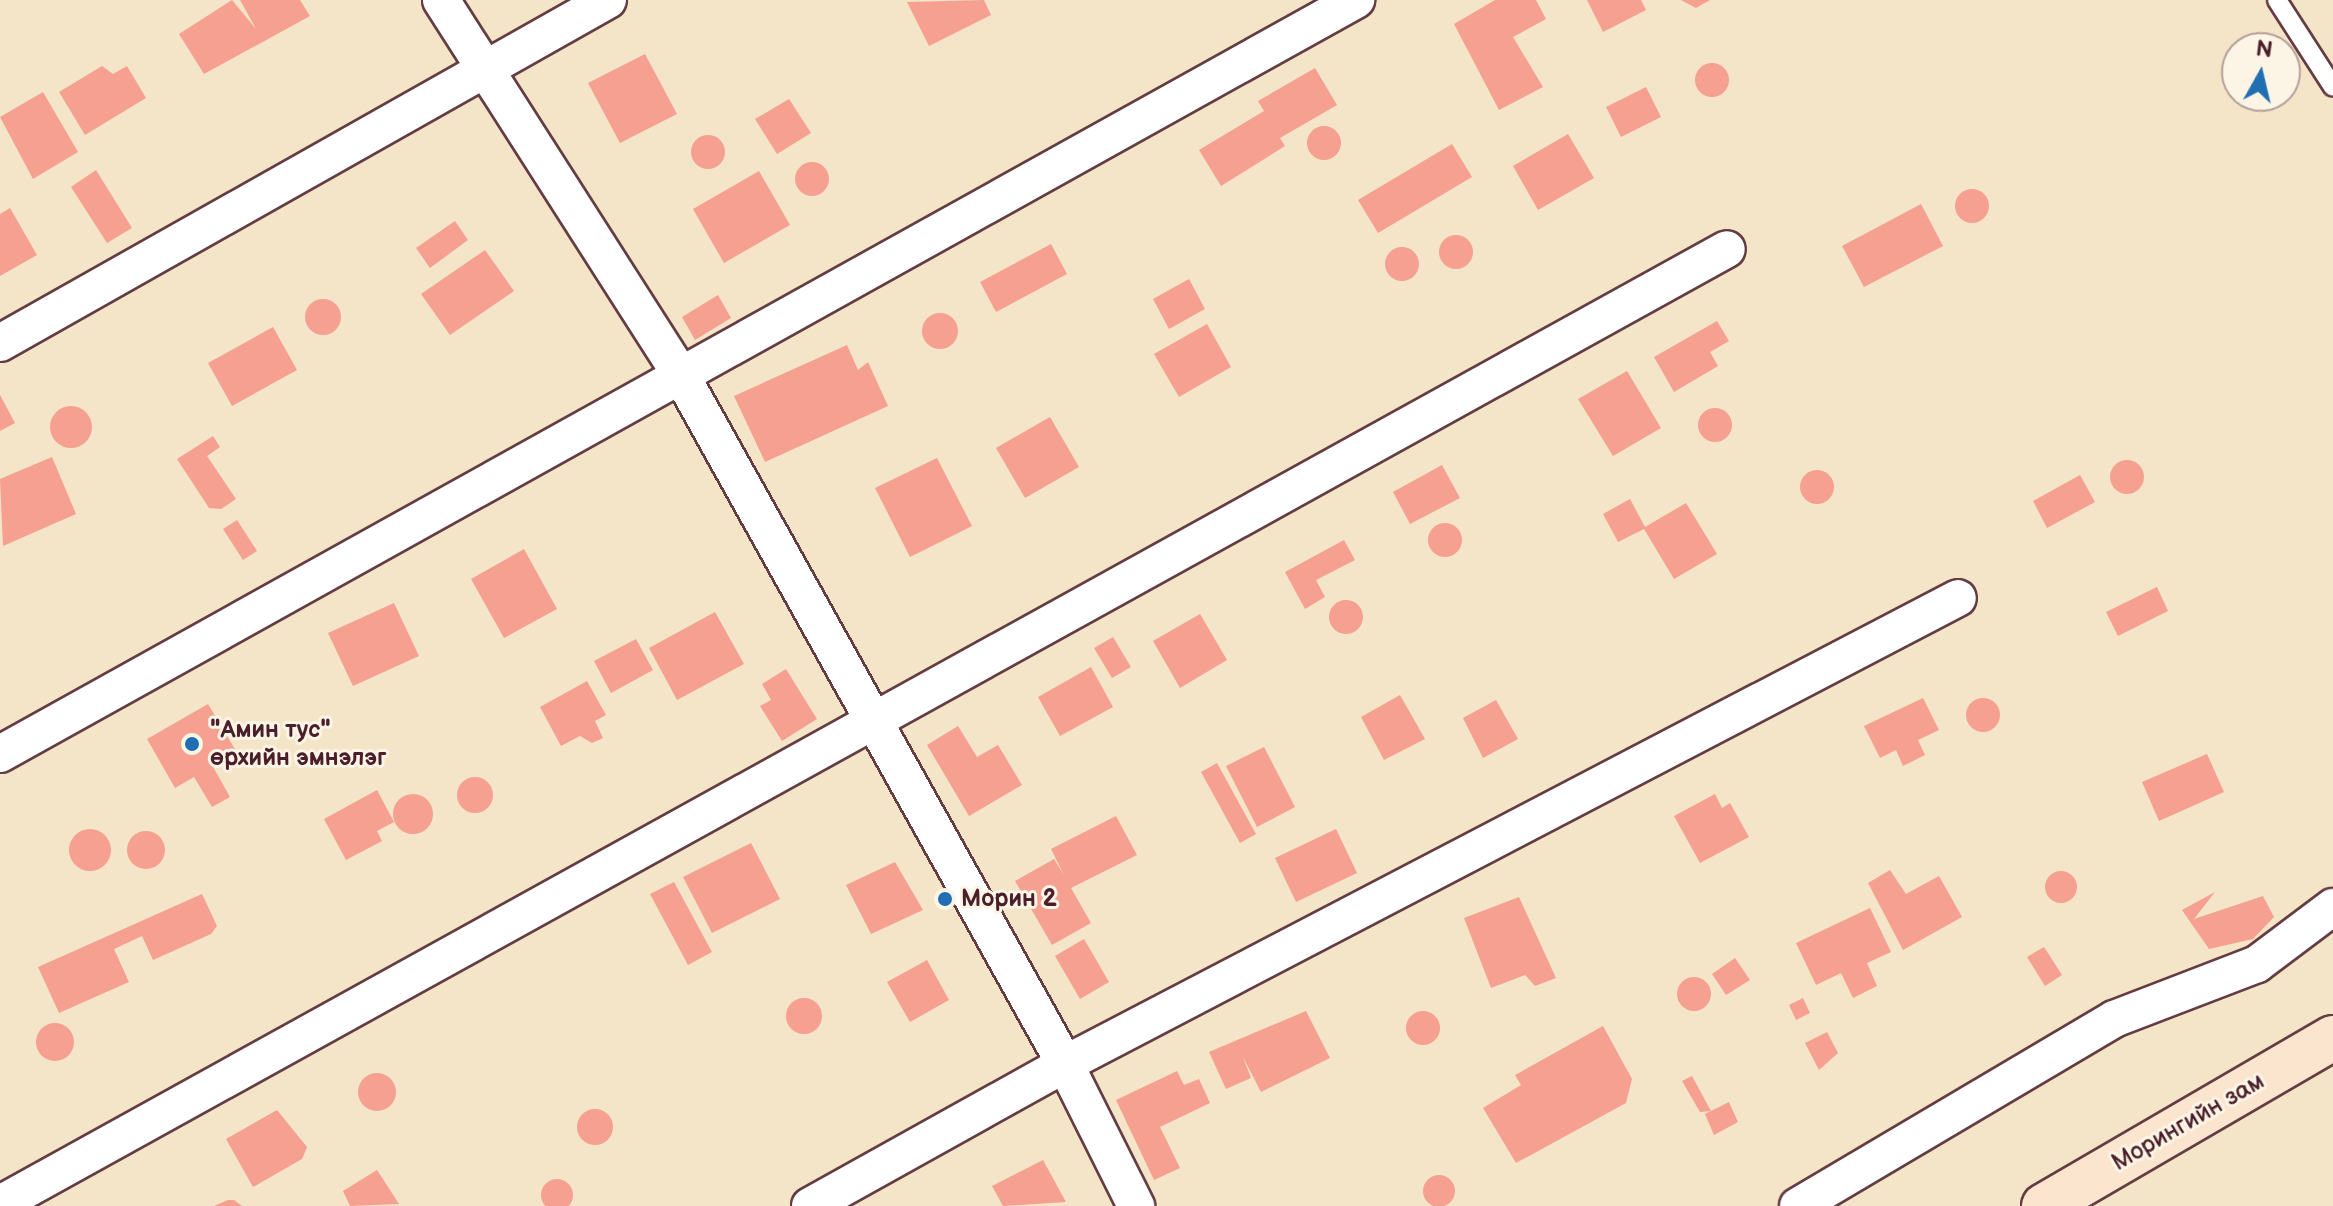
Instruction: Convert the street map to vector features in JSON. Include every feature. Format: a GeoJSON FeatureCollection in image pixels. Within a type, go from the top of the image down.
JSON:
{"type":"FeatureCollection","features":[{"type":"Feature","properties":{"kind":"main road","name":"Морингийн зам"},"geometry":{"type":"LineString","coordinates":[[2044,1206],[2333,1038]]}},
{"type":"Feature","properties":{"kind":"street"},"geometry":{"type":"LineString","coordinates":[[441,0],[682,377],[870,725],[1065,1064],[1136,1206]]}},
{"type":"Feature","properties":{"kind":"street"},"geometry":{"type":"LineString","coordinates":[[0,343],[481,66],[608,0]]}},
{"type":"Feature","properties":{"kind":"street"},"geometry":{"type":"LineString","coordinates":[[0,754],[1356,0]]}},
{"type":"Feature","properties":{"kind":"street"},"geometry":{"type":"LineString","coordinates":[[0,1204],[1727,249]]}},
{"type":"Feature","properties":{"kind":"street"},"geometry":{"type":"LineString","coordinates":[[810,1206],[1065,1064],[1958,598]]}},
{"type":"Feature","properties":{"kind":"street"},"geometry":{"type":"LineString","coordinates":[[1798,1206],[2114,1019],[2257,964],[2333,907]]}},
{"type":"Feature","properties":{"kind":"lane"},"geometry":{"type":"LineString","coordinates":[[2277,0],[2333,87]]}},
{"type":"Feature","properties":{"kind":"building"},"geometry":{"type":"Polygon","coordinates":[[[232,0],[256,29],[240,0],[300,0],[310,16],[204,74],[179,34],[232,0]]]}},
{"type":"Feature","properties":{"kind":"building"},"geometry":{"type":"Polygon","coordinates":[[[984,0],[991,15],[929,46],[907,2],[984,0]]]}},
{"type":"Feature","properties":{"kind":"building"},"geometry":{"type":"Polygon","coordinates":[[[1495,0],[1536,0],[1546,19],[1513,37],[1543,87],[1499,110],[1454,24],[1495,0]]]}},
{"type":"Feature","properties":{"kind":"building"},"geometry":{"type":"Polygon","coordinates":[[[1587,0],[1641,0],[1646,10],[1603,32],[1587,0]]]}},
{"type":"Feature","properties":{"kind":"building"},"geometry":{"type":"Polygon","coordinates":[[[1681,0],[1710,0],[1696,8],[1681,0]]]}},
{"type":"Feature","properties":{"kind":"building"},"geometry":{"type":"Polygon","coordinates":[[[645,54],[677,114],[620,143],[588,83],[645,54]]]}},
{"type":"Feature","properties":{"kind":"building"},"geometry":{"type":"Polygon","coordinates":[[[1712,63],[1724,68],[1729,80],[1724,92],[1712,97],[1700,92],[1695,80],[1700,68],[1712,63]]]}},
{"type":"Feature","properties":{"kind":"building"},"geometry":{"type":"Polygon","coordinates":[[[102,66],[113,74],[127,66],[146,98],[85,135],[59,92],[102,66]]]}},
{"type":"Feature","properties":{"kind":"building"},"geometry":{"type":"Polygon","coordinates":[[[1315,68],[1337,105],[1280,138],[1285,146],[1221,186],[1199,150],[1264,111],[1258,101],[1315,68]]]}},
{"type":"Feature","properties":{"kind":"building"},"geometry":{"type":"Polygon","coordinates":[[[1646,87],[1661,117],[1621,137],[1606,107],[1646,87]]]}},
{"type":"Feature","properties":{"kind":"building"},"geometry":{"type":"Polygon","coordinates":[[[43,92],[78,152],[33,179],[0,117],[43,92]]]}},
{"type":"Feature","properties":{"kind":"building"},"geometry":{"type":"Polygon","coordinates":[[[789,99],[811,133],[777,154],[755,119],[789,99]]]}},
{"type":"Feature","properties":{"kind":"building"},"geometry":{"type":"Polygon","coordinates":[[[1324,126],[1336,131],[1341,143],[1336,155],[1324,160],[1312,155],[1307,143],[1312,131],[1324,126]]]}},
{"type":"Feature","properties":{"kind":"building"},"geometry":{"type":"Polygon","coordinates":[[[1568,134],[1594,178],[1538,210],[1513,166],[1568,134]]]}},
{"type":"Feature","properties":{"kind":"building"},"geometry":{"type":"Polygon","coordinates":[[[708,135],[720,140],[725,152],[720,164],[708,169],[696,164],[691,152],[696,140],[708,135]]]}},
{"type":"Feature","properties":{"kind":"building"},"geometry":{"type":"Polygon","coordinates":[[[1452,144],[1472,177],[1378,233],[1358,200],[1452,144]]]}},
{"type":"Feature","properties":{"kind":"building"},"geometry":{"type":"Polygon","coordinates":[[[812,162],[824,167],[829,179],[824,191],[812,196],[800,191],[795,179],[800,167],[812,162]]]}},
{"type":"Feature","properties":{"kind":"building"},"geometry":{"type":"Polygon","coordinates":[[[96,170],[132,228],[107,243],[71,187],[96,170]]]}},
{"type":"Feature","properties":{"kind":"building"},"geometry":{"type":"Polygon","coordinates":[[[759,171],[790,225],[724,263],[693,209],[759,171]]]}},
{"type":"Feature","properties":{"kind":"building"},"geometry":{"type":"Polygon","coordinates":[[[1972,189],[1984,194],[1989,206],[1984,218],[1972,223],[1960,218],[1955,206],[1960,194],[1972,189]]]}},
{"type":"Feature","properties":{"kind":"building"},"geometry":{"type":"Polygon","coordinates":[[[1921,204],[1943,246],[1864,287],[1842,246],[1921,204]]]}},
{"type":"Feature","properties":{"kind":"building"},"geometry":{"type":"Polygon","coordinates":[[[10,208],[37,255],[0,276],[0,214],[10,208]]]}},
{"type":"Feature","properties":{"kind":"building"},"geometry":{"type":"Polygon","coordinates":[[[455,221],[468,240],[430,268],[416,248],[455,221]]]}},
{"type":"Feature","properties":{"kind":"building"},"geometry":{"type":"Polygon","coordinates":[[[1456,235],[1468,240],[1473,252],[1468,264],[1456,269],[1444,264],[1439,252],[1444,240],[1456,235]]]}},
{"type":"Feature","properties":{"kind":"building"},"geometry":{"type":"Polygon","coordinates":[[[1051,244],[1067,274],[996,312],[980,282],[1051,244]]]}},
{"type":"Feature","properties":{"kind":"building"},"geometry":{"type":"Polygon","coordinates":[[[1402,247],[1414,252],[1419,264],[1414,276],[1402,281],[1390,276],[1385,264],[1390,252],[1402,247]]]}},
{"type":"Feature","properties":{"kind":"building"},"geometry":{"type":"Polygon","coordinates":[[[485,250],[514,291],[450,335],[421,294],[485,250]]]}},
{"type":"Feature","properties":{"kind":"building"},"geometry":{"type":"Polygon","coordinates":[[[1189,279],[1205,309],[1169,329],[1153,299],[1189,279]]]}},
{"type":"Feature","properties":{"kind":"building"},"geometry":{"type":"Polygon","coordinates":[[[718,295],[731,318],[695,340],[682,317],[718,295]]]}},
{"type":"Feature","properties":{"kind":"building"},"geometry":{"type":"Polygon","coordinates":[[[323,299],[336,304],[341,317],[336,330],[323,335],[310,330],[305,317],[310,304],[323,299]]]}},
{"type":"Feature","properties":{"kind":"building"},"geometry":{"type":"Polygon","coordinates":[[[940,313],[953,318],[958,331],[953,344],[940,349],[927,344],[922,331],[927,318],[940,313]]]}},
{"type":"Feature","properties":{"kind":"building"},"geometry":{"type":"Polygon","coordinates":[[[1717,321],[1729,341],[1710,352],[1718,366],[1674,392],[1654,357],[1717,321]]]}},
{"type":"Feature","properties":{"kind":"building"},"geometry":{"type":"Polygon","coordinates":[[[1207,324],[1231,367],[1179,397],[1154,354],[1207,324]]]}},
{"type":"Feature","properties":{"kind":"building"},"geometry":{"type":"Polygon","coordinates":[[[273,327],[297,370],[232,406],[208,363],[273,327]]]}},
{"type":"Feature","properties":{"kind":"building"},"geometry":{"type":"Polygon","coordinates":[[[847,345],[858,370],[868,362],[888,406],[765,462],[734,396],[847,345]]]}},
{"type":"Feature","properties":{"kind":"building"},"geometry":{"type":"Polygon","coordinates":[[[1627,371],[1661,428],[1613,456],[1578,399],[1627,371]]]}},
{"type":"Feature","properties":{"kind":"building"},"geometry":{"type":"Polygon","coordinates":[[[0,395],[15,423],[0,431],[0,395]]]}},
{"type":"Feature","properties":{"kind":"building"},"geometry":{"type":"Polygon","coordinates":[[[71,406],[86,412],[92,427],[86,442],[71,448],[56,442],[50,427],[56,412],[71,406]]]}},
{"type":"Feature","properties":{"kind":"building"},"geometry":{"type":"Polygon","coordinates":[[[1715,408],[1727,413],[1732,425],[1727,437],[1715,442],[1703,437],[1698,425],[1703,413],[1715,408]]]}},
{"type":"Feature","properties":{"kind":"building"},"geometry":{"type":"Polygon","coordinates":[[[1050,417],[1079,467],[1025,498],[996,448],[1050,417]]]}},
{"type":"Feature","properties":{"kind":"building"},"geometry":{"type":"Polygon","coordinates":[[[213,436],[220,447],[207,456],[236,499],[221,509],[209,508],[177,459],[213,436]]]}},
{"type":"Feature","properties":{"kind":"building"},"geometry":{"type":"Polygon","coordinates":[[[52,457],[76,514],[3,546],[0,479],[52,457]]]}},
{"type":"Feature","properties":{"kind":"building"},"geometry":{"type":"Polygon","coordinates":[[[937,458],[972,526],[910,557],[875,488],[937,458]]]}},
{"type":"Feature","properties":{"kind":"building"},"geometry":{"type":"Polygon","coordinates":[[[2127,460],[2139,465],[2144,477],[2139,489],[2127,494],[2115,489],[2110,477],[2115,465],[2127,460]]]}},
{"type":"Feature","properties":{"kind":"building"},"geometry":{"type":"Polygon","coordinates":[[[1442,465],[1460,498],[1410,524],[1393,492],[1442,465]]]}},
{"type":"Feature","properties":{"kind":"building"},"geometry":{"type":"Polygon","coordinates":[[[1817,470],[1829,475],[1834,487],[1829,499],[1817,504],[1805,499],[1800,487],[1805,475],[1817,470]]]}},
{"type":"Feature","properties":{"kind":"building"},"geometry":{"type":"Polygon","coordinates":[[[2080,475],[2095,502],[2047,528],[2033,501],[2080,475]]]}},
{"type":"Feature","properties":{"kind":"building"},"geometry":{"type":"Polygon","coordinates":[[[1630,499],[1645,527],[1686,503],[1717,554],[1674,579],[1644,529],[1618,542],[1603,514],[1630,499]]]}},
{"type":"Feature","properties":{"kind":"building"},"geometry":{"type":"Polygon","coordinates":[[[237,520],[257,551],[243,560],[223,529],[237,520]]]}},
{"type":"Feature","properties":{"kind":"building"},"geometry":{"type":"Polygon","coordinates":[[[1445,523],[1457,528],[1462,540],[1457,552],[1445,557],[1433,552],[1428,540],[1433,528],[1445,523]]]}},
{"type":"Feature","properties":{"kind":"building"},"geometry":{"type":"Polygon","coordinates":[[[1344,540],[1355,560],[1316,580],[1325,597],[1305,609],[1285,572],[1344,540]]]}},
{"type":"Feature","properties":{"kind":"building"},"geometry":{"type":"Polygon","coordinates":[[[524,549],[557,609],[504,638],[471,579],[524,549]]]}},
{"type":"Feature","properties":{"kind":"building"},"geometry":{"type":"Polygon","coordinates":[[[2157,587],[2168,611],[2118,636],[2106,612],[2157,587]]]}},
{"type":"Feature","properties":{"kind":"building"},"geometry":{"type":"Polygon","coordinates":[[[1346,600],[1358,605],[1363,617],[1358,629],[1346,634],[1334,629],[1329,617],[1334,605],[1346,600]]]}},
{"type":"Feature","properties":{"kind":"building"},"geometry":{"type":"Polygon","coordinates":[[[394,603],[419,656],[353,686],[328,633],[394,603]]]}},
{"type":"Feature","properties":{"kind":"building"},"geometry":{"type":"Polygon","coordinates":[[[715,612],[744,664],[677,700],[649,648],[715,612]]]}},
{"type":"Feature","properties":{"kind":"building"},"geometry":{"type":"Polygon","coordinates":[[[1200,614],[1227,660],[1180,688],[1153,641],[1200,614]]]}},
{"type":"Feature","properties":{"kind":"building"},"geometry":{"type":"Polygon","coordinates":[[[1113,637],[1131,667],[1112,678],[1094,648],[1113,637]]]}},
{"type":"Feature","properties":{"kind":"building"},"geometry":{"type":"Polygon","coordinates":[[[636,639],[653,670],[611,693],[594,661],[636,639]]]}},
{"type":"Feature","properties":{"kind":"building"},"geometry":{"type":"Polygon","coordinates":[[[1091,667],[1113,707],[1060,736],[1038,697],[1091,667]]]}},
{"type":"Feature","properties":{"kind":"building"},"geometry":{"type":"Polygon","coordinates":[[[786,669],[817,719],[782,741],[760,706],[771,700],[762,684],[786,669]]]}},
{"type":"Feature","properties":{"kind":"building"},"geometry":{"type":"Polygon","coordinates":[[[587,681],[606,715],[595,721],[603,738],[592,743],[580,736],[561,746],[540,707],[587,681]]]}},
{"type":"Feature","properties":{"kind":"building"},"geometry":{"type":"Polygon","coordinates":[[[1400,695],[1425,739],[1384,760],[1361,717],[1400,695]]]}},
{"type":"Feature","properties":{"kind":"building"},"geometry":{"type":"Polygon","coordinates":[[[1923,698],[1939,730],[1918,740],[1925,755],[1903,766],[1896,750],[1880,758],[1864,726],[1923,698]]]}},
{"type":"Feature","properties":{"kind":"building"},"geometry":{"type":"Polygon","coordinates":[[[1983,698],[1995,703],[2000,715],[1995,727],[1983,732],[1971,727],[1966,715],[1971,703],[1983,698]]]}},
{"type":"Feature","properties":{"kind":"building"},"geometry":{"type":"Polygon","coordinates":[[[1496,700],[1518,739],[1483,758],[1463,718],[1496,700]]]}},
{"type":"Feature","properties":{"kind":"building","name":"\"Амин тус\" өрхийн эмнэлэг"},"geometry":{"type":"Polygon","coordinates":[[[208,704],[236,751],[212,765],[230,797],[212,807],[194,777],[175,788],[147,739],[208,704]]]}},
{"type":"Feature","properties":{"kind":"building"},"geometry":{"type":"Polygon","coordinates":[[[958,726],[977,757],[998,745],[1022,785],[969,816],[927,745],[958,726]]]}},
{"type":"Feature","properties":{"kind":"building"},"geometry":{"type":"Polygon","coordinates":[[[1264,747],[1295,807],[1257,827],[1226,766],[1264,747]]]}},
{"type":"Feature","properties":{"kind":"building"},"geometry":{"type":"Polygon","coordinates":[[[2207,754],[2224,792],[2159,821],[2142,782],[2207,754]]]}},
{"type":"Feature","properties":{"kind":"building"},"geometry":{"type":"Polygon","coordinates":[[[1217,763],[1256,834],[1240,843],[1201,772],[1217,763]]]}},
{"type":"Feature","properties":{"kind":"building"},"geometry":{"type":"Polygon","coordinates":[[[475,777],[488,782],[493,795],[488,808],[475,813],[462,808],[457,795],[462,782],[475,777]]]}},
{"type":"Feature","properties":{"kind":"building"},"geometry":{"type":"Polygon","coordinates":[[[377,790],[394,822],[377,831],[382,841],[346,860],[324,819],[377,790]]]}},
{"type":"Feature","properties":{"kind":"building"},"geometry":{"type":"Polygon","coordinates":[[[413,794],[427,800],[433,814],[427,828],[413,834],[399,828],[393,814],[399,800],[413,794]]]}},
{"type":"Feature","properties":{"kind":"building"},"geometry":{"type":"Polygon","coordinates":[[[1715,794],[1722,808],[1730,803],[1749,837],[1700,863],[1674,816],[1715,794]]]}},
{"type":"Feature","properties":{"kind":"building"},"geometry":{"type":"Polygon","coordinates":[[[1116,816],[1137,855],[1071,888],[1091,923],[1052,945],[1015,881],[1054,859],[1064,875],[1051,849],[1116,816]]]}},
{"type":"Feature","properties":{"kind":"building"},"geometry":{"type":"Polygon","coordinates":[[[90,829],[105,835],[111,850],[105,865],[90,871],[75,865],[69,850],[75,835],[90,829]]]}},
{"type":"Feature","properties":{"kind":"building"},"geometry":{"type":"Polygon","coordinates":[[[1336,829],[1357,873],[1296,902],[1275,858],[1336,829]]]}},
{"type":"Feature","properties":{"kind":"building"},"geometry":{"type":"Polygon","coordinates":[[[146,831],[160,836],[165,850],[160,864],[146,869],[132,864],[127,850],[132,836],[146,831]]]}},
{"type":"Feature","properties":{"kind":"building"},"geometry":{"type":"Polygon","coordinates":[[[751,843],[780,899],[712,933],[683,877],[751,843]]]}},
{"type":"Feature","properties":{"kind":"building"},"geometry":{"type":"Polygon","coordinates":[[[895,862],[923,910],[871,934],[846,885],[895,862]]]}},
{"type":"Feature","properties":{"kind":"building"},"geometry":{"type":"Polygon","coordinates":[[[1890,870],[1906,894],[1939,876],[1962,917],[1903,950],[1868,883],[1890,870]]]}},
{"type":"Feature","properties":{"kind":"building"},"geometry":{"type":"Polygon","coordinates":[[[2061,871],[2072,876],[2077,887],[2072,898],[2061,903],[2050,898],[2045,887],[2050,876],[2061,871]]]}},
{"type":"Feature","properties":{"kind":"building"},"geometry":{"type":"Polygon","coordinates":[[[674,882],[712,952],[688,965],[650,894],[674,882]]]}},
{"type":"Feature","properties":{"kind":"building"},"geometry":{"type":"Polygon","coordinates":[[[2215,892],[2194,919],[2263,896],[2274,917],[2253,939],[2209,949],[2182,910],[2215,892]]]}},
{"type":"Feature","properties":{"kind":"building"},"geometry":{"type":"Polygon","coordinates":[[[202,894],[217,926],[211,934],[153,960],[142,936],[114,949],[129,982],[59,1013],[38,967],[202,894]]]}},
{"type":"Feature","properties":{"kind":"building"},"geometry":{"type":"Polygon","coordinates":[[[1519,897],[1556,978],[1535,986],[1525,975],[1491,988],[1464,918],[1519,897]]]}},
{"type":"Feature","properties":{"kind":"building"},"geometry":{"type":"Polygon","coordinates":[[[1870,908],[1891,952],[1867,963],[1877,986],[1853,998],[1841,973],[1816,985],[1796,943],[1870,908]]]}},
{"type":"Feature","properties":{"kind":"building"},"geometry":{"type":"Polygon","coordinates":[[[1084,939],[1109,982],[1080,999],[1055,956],[1084,939]]]}},
{"type":"Feature","properties":{"kind":"building"},"geometry":{"type":"Polygon","coordinates":[[[2044,947],[2062,975],[2045,986],[2027,957],[2044,947]]]}},
{"type":"Feature","properties":{"kind":"building"},"geometry":{"type":"Polygon","coordinates":[[[1735,958],[1750,980],[1726,995],[1712,974],[1735,958]]]}},
{"type":"Feature","properties":{"kind":"building"},"geometry":{"type":"Polygon","coordinates":[[[927,960],[949,1000],[910,1022],[887,982],[927,960]]]}},
{"type":"Feature","properties":{"kind":"building"},"geometry":{"type":"Polygon","coordinates":[[[1694,977],[1706,982],[1711,994],[1706,1006],[1694,1011],[1682,1006],[1677,994],[1682,982],[1694,977]]]}},
{"type":"Feature","properties":{"kind":"building"},"geometry":{"type":"Polygon","coordinates":[[[804,998],[817,1003],[822,1016],[817,1029],[804,1034],[791,1029],[786,1016],[791,1003],[804,998]]]}},
{"type":"Feature","properties":{"kind":"building"},"geometry":{"type":"Polygon","coordinates":[[[1803,998],[1810,1013],[1796,1020],[1789,1005],[1803,998]]]}},
{"type":"Feature","properties":{"kind":"building"},"geometry":{"type":"Polygon","coordinates":[[[1306,1011],[1330,1058],[1261,1092],[1243,1057],[1251,1078],[1226,1089],[1209,1052],[1306,1011]]]}},
{"type":"Feature","properties":{"kind":"building"},"geometry":{"type":"Polygon","coordinates":[[[1423,1011],[1435,1016],[1440,1028],[1435,1040],[1423,1045],[1411,1040],[1406,1028],[1411,1016],[1423,1011]]]}},
{"type":"Feature","properties":{"kind":"building"},"geometry":{"type":"Polygon","coordinates":[[[55,1023],[68,1029],[74,1042],[68,1055],[55,1061],[42,1055],[36,1042],[42,1029],[55,1023]]]}},
{"type":"Feature","properties":{"kind":"building"},"geometry":{"type":"Polygon","coordinates":[[[1603,1026],[1632,1079],[1626,1103],[1516,1163],[1483,1108],[1521,1085],[1515,1075],[1603,1026]]]}},
{"type":"Feature","properties":{"kind":"building"},"geometry":{"type":"Polygon","coordinates":[[[1827,1032],[1838,1053],[1819,1070],[1805,1043],[1827,1032]]]}},
{"type":"Feature","properties":{"kind":"building"},"geometry":{"type":"Polygon","coordinates":[[[1177,1071],[1184,1085],[1199,1079],[1210,1103],[1160,1127],[1180,1168],[1154,1180],[1116,1100],[1177,1071]]]}},
{"type":"Feature","properties":{"kind":"building"},"geometry":{"type":"Polygon","coordinates":[[[377,1073],[390,1079],[396,1092],[390,1105],[377,1111],[364,1105],[358,1092],[364,1079],[377,1073]]]}},
{"type":"Feature","properties":{"kind":"building"},"geometry":{"type":"Polygon","coordinates":[[[1692,1076],[1711,1111],[1700,1112],[1682,1081],[1692,1076]]]}},
{"type":"Feature","properties":{"kind":"building"},"geometry":{"type":"Polygon","coordinates":[[[1729,1102],[1738,1122],[1714,1135],[1705,1114],[1729,1102]]]}},
{"type":"Feature","properties":{"kind":"building"},"geometry":{"type":"Polygon","coordinates":[[[595,1109],[608,1114],[613,1127],[608,1140],[595,1145],[582,1140],[577,1127],[582,1114],[595,1109]]]}},
{"type":"Feature","properties":{"kind":"building"},"geometry":{"type":"Polygon","coordinates":[[[277,1110],[307,1147],[302,1159],[253,1187],[226,1139],[277,1110]]]}},
{"type":"Feature","properties":{"kind":"building"},"geometry":{"type":"Polygon","coordinates":[[[1043,1160],[1066,1202],[1003,1206],[992,1186],[1043,1160]]]}},
{"type":"Feature","properties":{"kind":"building"},"geometry":{"type":"Polygon","coordinates":[[[377,1170],[399,1204],[350,1206],[343,1191],[377,1170]]]}},
{"type":"Feature","properties":{"kind":"building"},"geometry":{"type":"Polygon","coordinates":[[[1439,1175],[1451,1179],[1455,1191],[1451,1203],[1439,1207],[1427,1203],[1423,1191],[1427,1179],[1439,1175]]]}},
{"type":"Feature","properties":{"kind":"building"},"geometry":{"type":"Polygon","coordinates":[[[557,1179],[568,1184],[573,1195],[568,1206],[557,1211],[546,1206],[541,1195],[546,1184],[557,1179]]]}},
{"type":"Feature","properties":{"kind":"building"},"geometry":{"type":"Polygon","coordinates":[[[228,1200],[242,1206],[214,1206],[228,1200]]]}},
{"type":"Feature","properties":{"kind":"place","name":"\"Амин тус\" өрхийн эмнэлэг"},"geometry":{"type":"Point","coordinates":[192,744]}},
{"type":"Feature","properties":{"kind":"place","name":"Морин 2"},"geometry":{"type":"Point","coordinates":[945,899]}}]}
